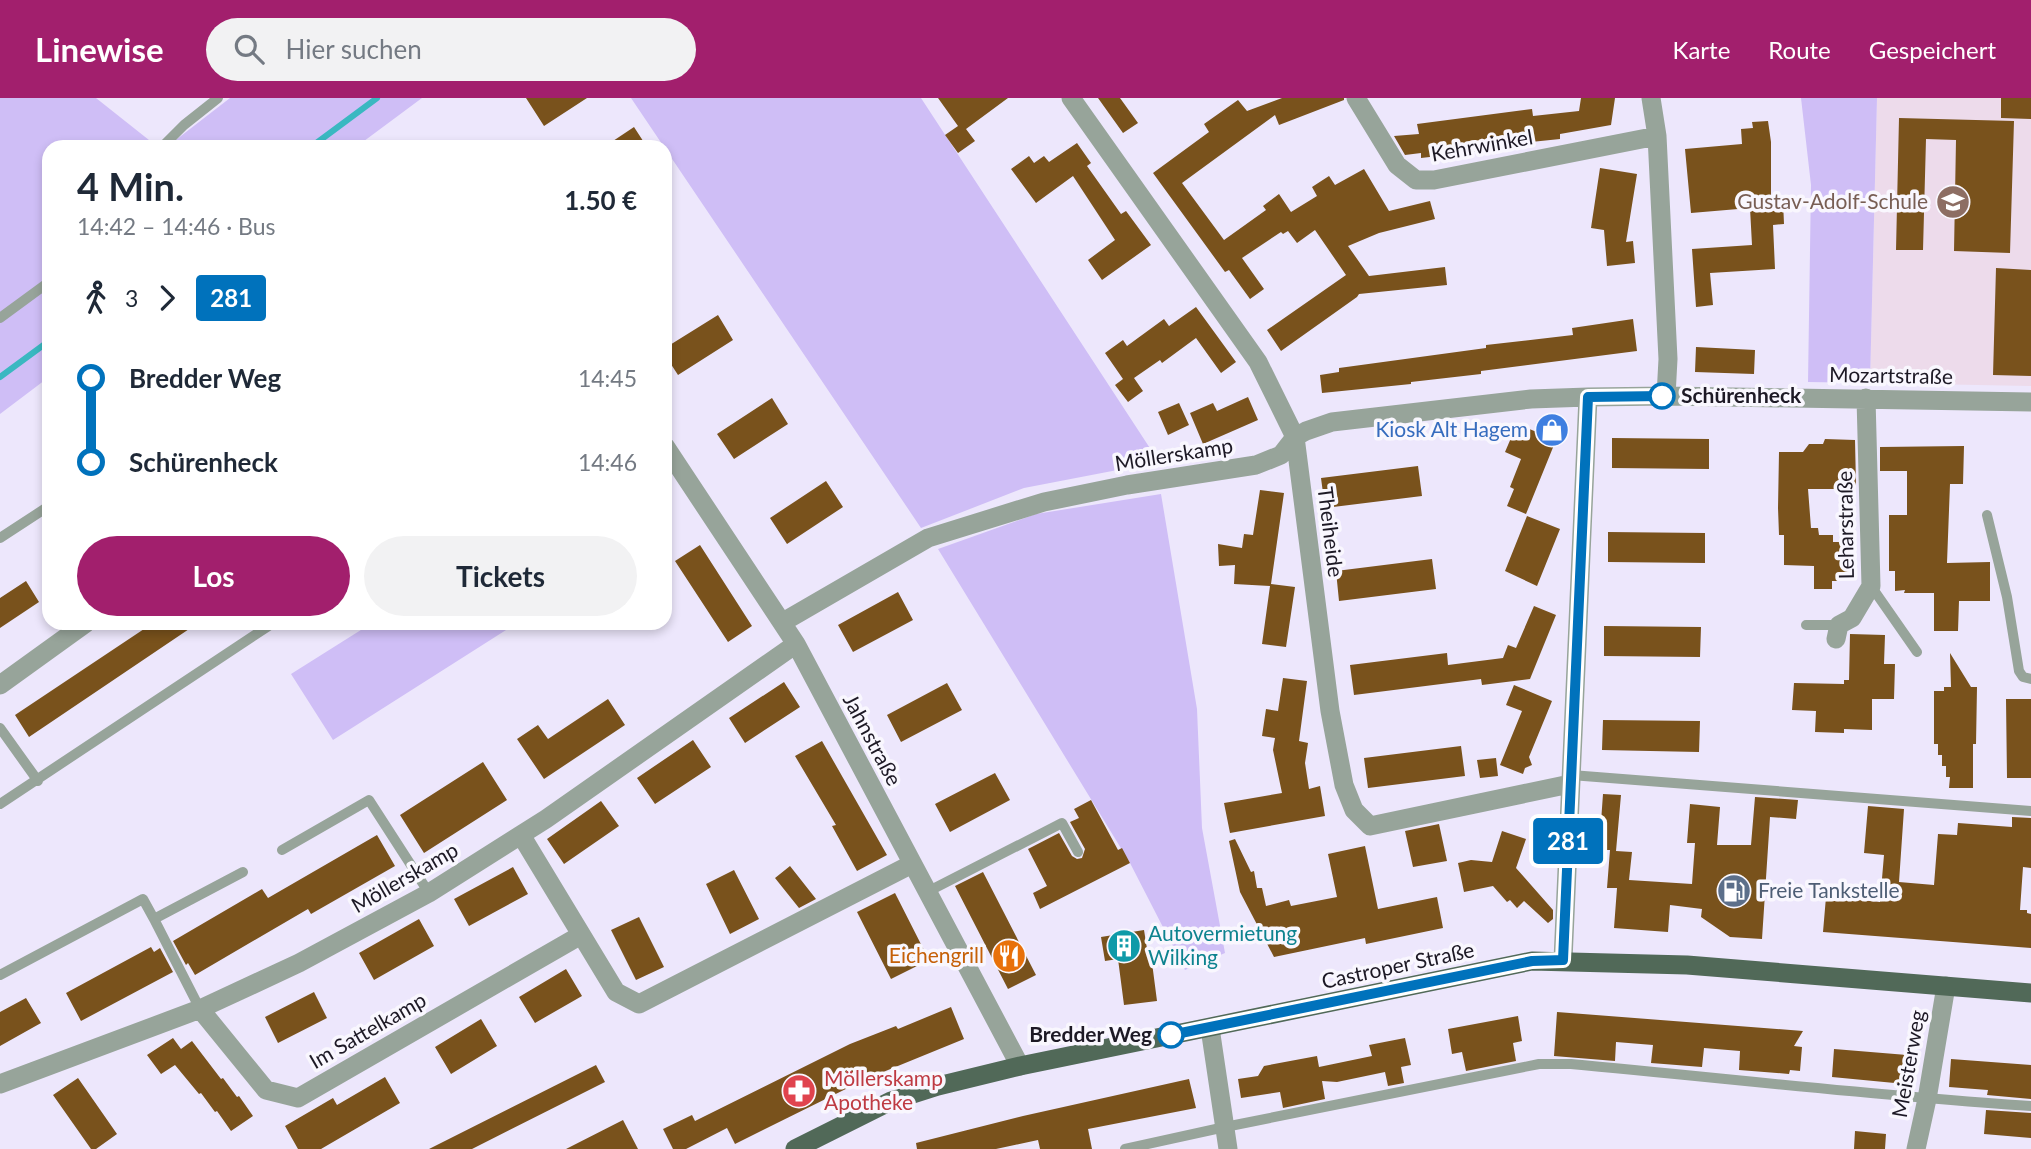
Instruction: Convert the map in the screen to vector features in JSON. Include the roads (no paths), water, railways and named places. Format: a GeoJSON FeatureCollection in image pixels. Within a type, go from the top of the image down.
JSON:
{"type":"FeatureCollection","features":[{"type":"Feature","properties":{"kind":"main road","name":"Castroper Straße"},"geometry":{"type":"LineString","coordinates":[[795,1149],[891,1101],[938,1086],[1020,1066],[1532,961],[1688,965],[2031,993]]}},
{"type":"Feature","properties":{"kind":"street","name":"Theiheide"},"geometry":{"type":"LineString","coordinates":[[1071,98],[1258,362],[1295,437],[1330,711],[1344,785],[1354,810],[1370,826],[1570,780]]}},
{"type":"Feature","properties":{"kind":"street","name":"Kehrwinkel"},"geometry":{"type":"LineString","coordinates":[[1356,98],[1396,165],[1416,180],[1434,180],[1657,136]]}},
{"type":"Feature","properties":{"kind":"street"},"geometry":{"type":"LineString","coordinates":[[1563,960],[1588,397],[1667,396],[1668,359],[1657,136],[1651,98]]}},
{"type":"Feature","properties":{"kind":"street","name":"Mozartstraße"},"geometry":{"type":"LineString","coordinates":[[1667,396],[2031,402]]}},
{"type":"Feature","properties":{"kind":"street","name":"Möllerskamp"},"geometry":{"type":"LineString","coordinates":[[783,622],[928,538],[1044,502],[1127,485],[1256,465],[1281,455],[1295,437],[1332,422],[1531,399],[1588,397]]}},
{"type":"Feature","properties":{"kind":"street","name":"Leharstraße"},"geometry":{"type":"LineString","coordinates":[[1837,632],[1853,618],[1871,586],[1867,398]]}},
{"type":"Feature","properties":{"kind":"street","name":"Jahnstraße"},"geometry":{"type":"LineString","coordinates":[[672,456],[796,644],[1020,1066]]}},
{"type":"Feature","properties":{"kind":"street"},"geometry":{"type":"LineString","coordinates":[[0,685],[76,630]]}},
{"type":"Feature","properties":{"kind":"street","name":"Möllerskamp"},"geometry":{"type":"LineString","coordinates":[[0,1084],[200,1009],[299,963],[429,892],[521,835],[796,644]]}},
{"type":"Feature","properties":{"kind":"street"},"geometry":{"type":"LineString","coordinates":[[521,835],[616,992],[639,1004],[912,864]]}},
{"type":"Feature","properties":{"kind":"street","name":"Im Sattelkamp"},"geometry":{"type":"LineString","coordinates":[[200,1009],[266,1090],[298,1098],[581,935]]}},
{"type":"Feature","properties":{"kind":"street","name":"Meisterweg"},"geometry":{"type":"LineString","coordinates":[[1916,1149],[1946,986]]}},
{"type":"Feature","properties":{"kind":"street"},"geometry":{"type":"LineString","coordinates":[[1210,1028],[1228,1149]]}},
{"type":"Feature","properties":{"kind":"lane"},"geometry":{"type":"LineString","coordinates":[[169,140],[218,98]]}},
{"type":"Feature","properties":{"kind":"lane"},"geometry":{"type":"LineString","coordinates":[[0,318],[42,287]]}},
{"type":"Feature","properties":{"kind":"lane"},"geometry":{"type":"LineString","coordinates":[[0,538],[42,511]]}},
{"type":"Feature","properties":{"kind":"lane"},"geometry":{"type":"LineString","coordinates":[[1987,514],[2007,597],[2019,671],[2023,677],[2031,679]]}},
{"type":"Feature","properties":{"kind":"lane"},"geometry":{"type":"LineString","coordinates":[[1871,586],[1917,652]]}},
{"type":"Feature","properties":{"kind":"lane"},"geometry":{"type":"LineString","coordinates":[[1806,625],[1837,632]]}},
{"type":"Feature","properties":{"kind":"lane"},"geometry":{"type":"LineString","coordinates":[[0,804],[264,630]]}},
{"type":"Feature","properties":{"kind":"lane"},"geometry":{"type":"LineString","coordinates":[[0,728],[38,781]]}},
{"type":"Feature","properties":{"kind":"lane"},"geometry":{"type":"LineString","coordinates":[[1570,780],[2031,811]]}},
{"type":"Feature","properties":{"kind":"lane"},"geometry":{"type":"LineString","coordinates":[[282,850],[369,800],[429,892]]}},
{"type":"Feature","properties":{"kind":"lane"},"geometry":{"type":"LineString","coordinates":[[927,892],[1062,823],[1078,852]]}},
{"type":"Feature","properties":{"kind":"lane"},"geometry":{"type":"LineString","coordinates":[[154,919],[243,872]]}},
{"type":"Feature","properties":{"kind":"lane"},"geometry":{"type":"LineString","coordinates":[[0,975],[143,899],[200,1009]]}},
{"type":"Feature","properties":{"kind":"lane"},"geometry":{"type":"LineString","coordinates":[[1125,1149],[1539,1064],[1571,1064],[1927,1099],[2031,1106]]}},
{"type":"Feature","properties":{"kind":"waterway"},"geometry":{"type":"LineString","coordinates":[[320,140],[377,98]]}},
{"type":"Feature","properties":{"kind":"waterway"},"geometry":{"type":"LineString","coordinates":[[0,377],[42,346]]}},
{"type":"Feature","properties":{"kind":"place","name":"Gustav-Adolf-Schule"},"geometry":{"type":"Point","coordinates":[1953,202]}},
{"type":"Feature","properties":{"kind":"place","name":"Schürenheck"},"geometry":{"type":"Point","coordinates":[1662,396]}},
{"type":"Feature","properties":{"kind":"place","name":"Kiosk Alt Hagem"},"geometry":{"type":"Point","coordinates":[1552,430]}},
{"type":"Feature","properties":{"kind":"place","name":"Freie Tankstelle"},"geometry":{"type":"Point","coordinates":[1734,891]}},
{"type":"Feature","properties":{"kind":"place","name":"Autovermietung Wilking"},"geometry":{"type":"Point","coordinates":[1124,946]}},
{"type":"Feature","properties":{"kind":"place","name":"Eichengrill"},"geometry":{"type":"Point","coordinates":[1009,956]}},
{"type":"Feature","properties":{"kind":"place","name":"Bredder Weg"},"geometry":{"type":"Point","coordinates":[1171,1035]}},
{"type":"Feature","properties":{"kind":"place","name":"Möllerskamp Apotheke"},"geometry":{"type":"Point","coordinates":[799,1091]}}]}
